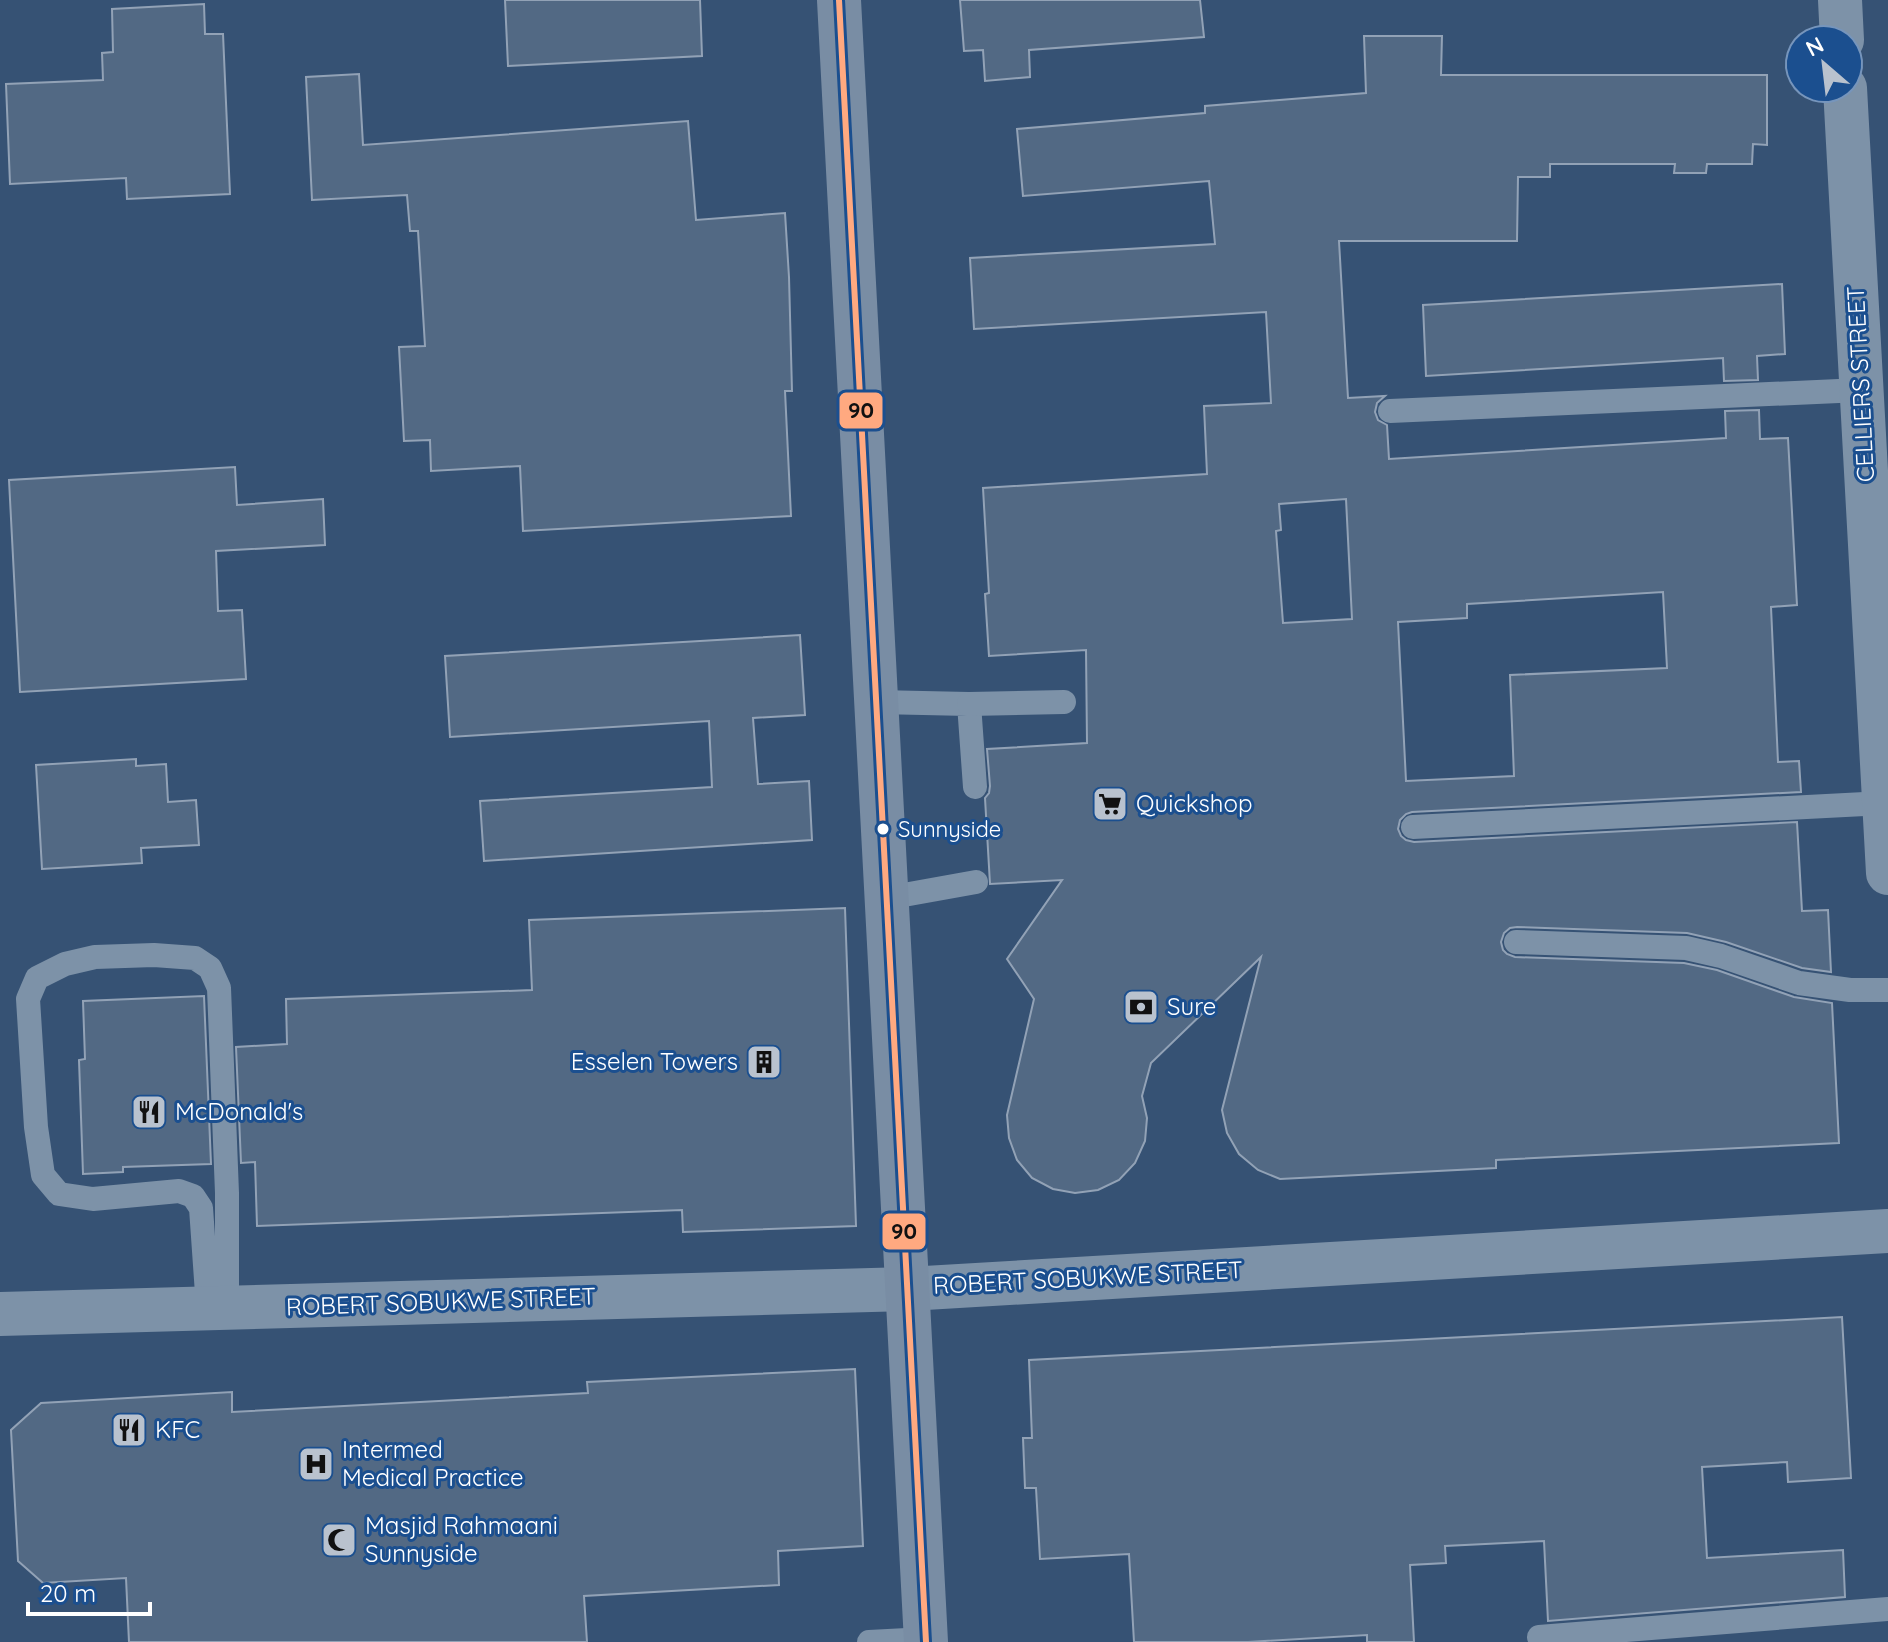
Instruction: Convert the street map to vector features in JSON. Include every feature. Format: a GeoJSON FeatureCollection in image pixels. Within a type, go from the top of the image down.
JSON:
{"type":"FeatureCollection","features":[{"type":"Feature","properties":{"kind":"main road"},"geometry":{"type":"LineString","coordinates":[[839,0],[926,1641]]}},
{"type":"Feature","properties":{"kind":"street"},"geometry":{"type":"LineString","coordinates":[[1840,0],[1841,24]]}},
{"type":"Feature","properties":{"kind":"street","name":"CELLIERS STREET"},"geometry":{"type":"LineString","coordinates":[[1846,104],[1888,873]]}},
{"type":"Feature","properties":{"kind":"street","name":"ROBERT SOBUKWE STREET"},"geometry":{"type":"LineString","coordinates":[[0,1314],[908,1289],[1888,1231]]}},
{"type":"Feature","properties":{"kind":"lane"},"geometry":{"type":"LineString","coordinates":[[1390,411],[1861,390]]}},
{"type":"Feature","properties":{"kind":"lane"},"geometry":{"type":"LineString","coordinates":[[877,702],[1064,702]]}},
{"type":"Feature","properties":{"kind":"lane"},"geometry":{"type":"LineString","coordinates":[[969,704],[975,787]]}},
{"type":"Feature","properties":{"kind":"lane"},"geometry":{"type":"LineString","coordinates":[[1413,827],[1884,803]]}},
{"type":"Feature","properties":{"kind":"lane"},"geometry":{"type":"LineString","coordinates":[[887,898],[976,882]]}},
{"type":"Feature","properties":{"kind":"lane"},"geometry":{"type":"LineString","coordinates":[[1516,942],[1686,948],[1721,956],[1799,983],[1850,990],[1888,990]]}},
{"type":"Feature","properties":{"kind":"lane"},"geometry":{"type":"LineString","coordinates":[[154,955],[195,958],[210,968],[219,988],[227,1193],[218,1308],[201,1208],[193,1196],[179,1191],[93,1199],[59,1194],[43,1175],[36,1127],[28,999],[37,978],[65,964],[95,957],[154,955]]}},
{"type":"Feature","properties":{"kind":"lane"},"geometry":{"type":"LineString","coordinates":[[1539,1637],[1888,1609]]}},
{"type":"Feature","properties":{"kind":"lane"},"geometry":{"type":"LineString","coordinates":[[869,1642],[926,1641]]}},
{"type":"Feature","properties":{"kind":"building"},"geometry":{"type":"Polygon","coordinates":[[[505,0],[700,0],[702,56],[508,66],[505,0]]]}},
{"type":"Feature","properties":{"kind":"building"},"geometry":{"type":"Polygon","coordinates":[[[960,0],[1200,0],[1204,37],[1029,50],[1030,77],[985,81],[983,50],[964,51],[960,0]]]}},
{"type":"Feature","properties":{"kind":"building"},"geometry":{"type":"Polygon","coordinates":[[[204,4],[205,34],[223,34],[230,194],[127,199],[126,178],[10,184],[6,84],[103,80],[102,53],[113,52],[112,9],[204,4]]]}},
{"type":"Feature","properties":{"kind":"building"},"geometry":{"type":"Polygon","coordinates":[[[1364,36],[1442,36],[1441,75],[1767,75],[1767,145],[1753,144],[1752,164],[1707,164],[1706,173],[1674,173],[1675,164],[1550,164],[1550,177],[1518,177],[1517,241],[1339,241],[1348,398],[1385,396],[1377,403],[1375,412],[1378,420],[1387,425],[1389,459],[1726,438],[1725,411],[1759,410],[1760,439],[1788,438],[1797,605],[1771,607],[1778,762],[1799,761],[1801,792],[1412,812],[1400,820],[1398,829],[1401,836],[1414,842],[1797,822],[1802,911],[1828,910],[1831,972],[1802,968],[1726,942],[1687,933],[1517,927],[1504,933],[1501,942],[1503,950],[1515,957],[1684,963],[1717,970],[1794,997],[1832,1003],[1839,1143],[1496,1160],[1496,1168],[1280,1179],[1258,1170],[1239,1154],[1227,1133],[1222,1110],[1261,957],[1151,1063],[1142,1096],[1147,1118],[1145,1141],[1135,1163],[1119,1180],[1098,1190],[1075,1193],[1053,1189],[1032,1178],[1017,1160],[1009,1138],[1007,1115],[1034,999],[1007,959],[1062,880],[990,884],[985,798],[990,786],[987,749],[1087,743],[1086,650],[989,656],[983,488],[1207,474],[1204,406],[1271,403],[1266,312],[974,329],[970,258],[1215,244],[1209,181],[1023,196],[1017,129],[1205,113],[1205,106],[1366,93],[1364,36]],[[1346,499],[1279,504],[1281,530],[1276,531],[1283,623],[1352,619],[1346,499]],[[1663,592],[1467,604],[1467,618],[1398,622],[1406,781],[1514,776],[1510,675],[1667,668],[1663,592]]]}},
{"type":"Feature","properties":{"kind":"building"},"geometry":{"type":"Polygon","coordinates":[[[359,74],[363,145],[688,121],[696,220],[785,213],[792,391],[785,391],[791,516],[523,531],[520,466],[431,471],[430,440],[404,441],[399,347],[425,346],[418,231],[410,231],[407,195],[312,200],[306,77],[359,74]]]}},
{"type":"Feature","properties":{"kind":"building"},"geometry":{"type":"Polygon","coordinates":[[[1782,284],[1785,354],[1757,356],[1758,380],[1724,381],[1723,358],[1426,376],[1423,305],[1782,284]]]}},
{"type":"Feature","properties":{"kind":"building"},"geometry":{"type":"Polygon","coordinates":[[[235,467],[237,505],[323,499],[325,545],[216,551],[218,611],[242,610],[246,679],[20,692],[9,480],[235,467]]]}},
{"type":"Feature","properties":{"kind":"building"},"geometry":{"type":"Polygon","coordinates":[[[800,635],[805,715],[753,718],[758,784],[809,781],[812,840],[484,861],[480,801],[712,787],[709,721],[450,737],[445,656],[800,635]]]}},
{"type":"Feature","properties":{"kind":"building"},"geometry":{"type":"Polygon","coordinates":[[[136,759],[136,766],[166,764],[168,802],[196,800],[199,845],[141,848],[142,863],[42,869],[36,765],[136,759]]]}},
{"type":"Feature","properties":{"kind":"building"},"geometry":{"type":"Polygon","coordinates":[[[845,908],[856,1226],[683,1232],[682,1210],[257,1226],[255,1162],[241,1163],[236,1047],[287,1044],[286,999],[532,990],[529,920],[845,908]]]}},
{"type":"Feature","properties":{"kind":"building","name":"McDonald's"},"geometry":{"type":"Polygon","coordinates":[[[204,996],[211,1164],[123,1167],[123,1172],[83,1174],[79,1060],[85,1059],[83,1001],[204,996]]]}},
{"type":"Feature","properties":{"kind":"building"},"geometry":{"type":"Polygon","coordinates":[[[1842,1317],[1851,1478],[1788,1482],[1787,1462],[1702,1467],[1707,1558],[1843,1550],[1845,1597],[1548,1621],[1544,1541],[1445,1546],[1446,1563],[1410,1565],[1414,1642],[1367,1642],[1367,1635],[1248,1642],[1134,1642],[1129,1554],[1040,1559],[1036,1488],[1025,1488],[1023,1438],[1032,1438],[1029,1360],[1842,1317]]]}},
{"type":"Feature","properties":{"kind":"building"},"geometry":{"type":"Polygon","coordinates":[[[855,1369],[863,1546],[778,1551],[779,1585],[584,1596],[587,1642],[129,1642],[126,1578],[43,1583],[18,1561],[11,1430],[41,1403],[232,1392],[232,1412],[588,1393],[587,1382],[855,1369]]]}},
{"type":"Feature","properties":{"kind":"transit line","name":"90"},"geometry":{"type":"LineString","coordinates":[[839,0],[926,1642]]}},
{"type":"Feature","properties":{"kind":"place","name":"Quickshop"},"geometry":{"type":"Point","coordinates":[1110,804]}},
{"type":"Feature","properties":{"kind":"place","name":"Sunnyside"},"geometry":{"type":"Point","coordinates":[883,829]}},
{"type":"Feature","properties":{"kind":"place","name":"Sure"},"geometry":{"type":"Point","coordinates":[1141,1007]}},
{"type":"Feature","properties":{"kind":"place","name":"Esselen Towers"},"geometry":{"type":"Point","coordinates":[764,1062]}},
{"type":"Feature","properties":{"kind":"place","name":"McDonald's"},"geometry":{"type":"Point","coordinates":[149,1112]}},
{"type":"Feature","properties":{"kind":"place","name":"KFC"},"geometry":{"type":"Point","coordinates":[129,1430]}},
{"type":"Feature","properties":{"kind":"place","name":"Intermed Medical Practice"},"geometry":{"type":"Point","coordinates":[316,1464]}},
{"type":"Feature","properties":{"kind":"place","name":"Masjid Rahmaani Sunnyside"},"geometry":{"type":"Point","coordinates":[339,1540]}}]}
